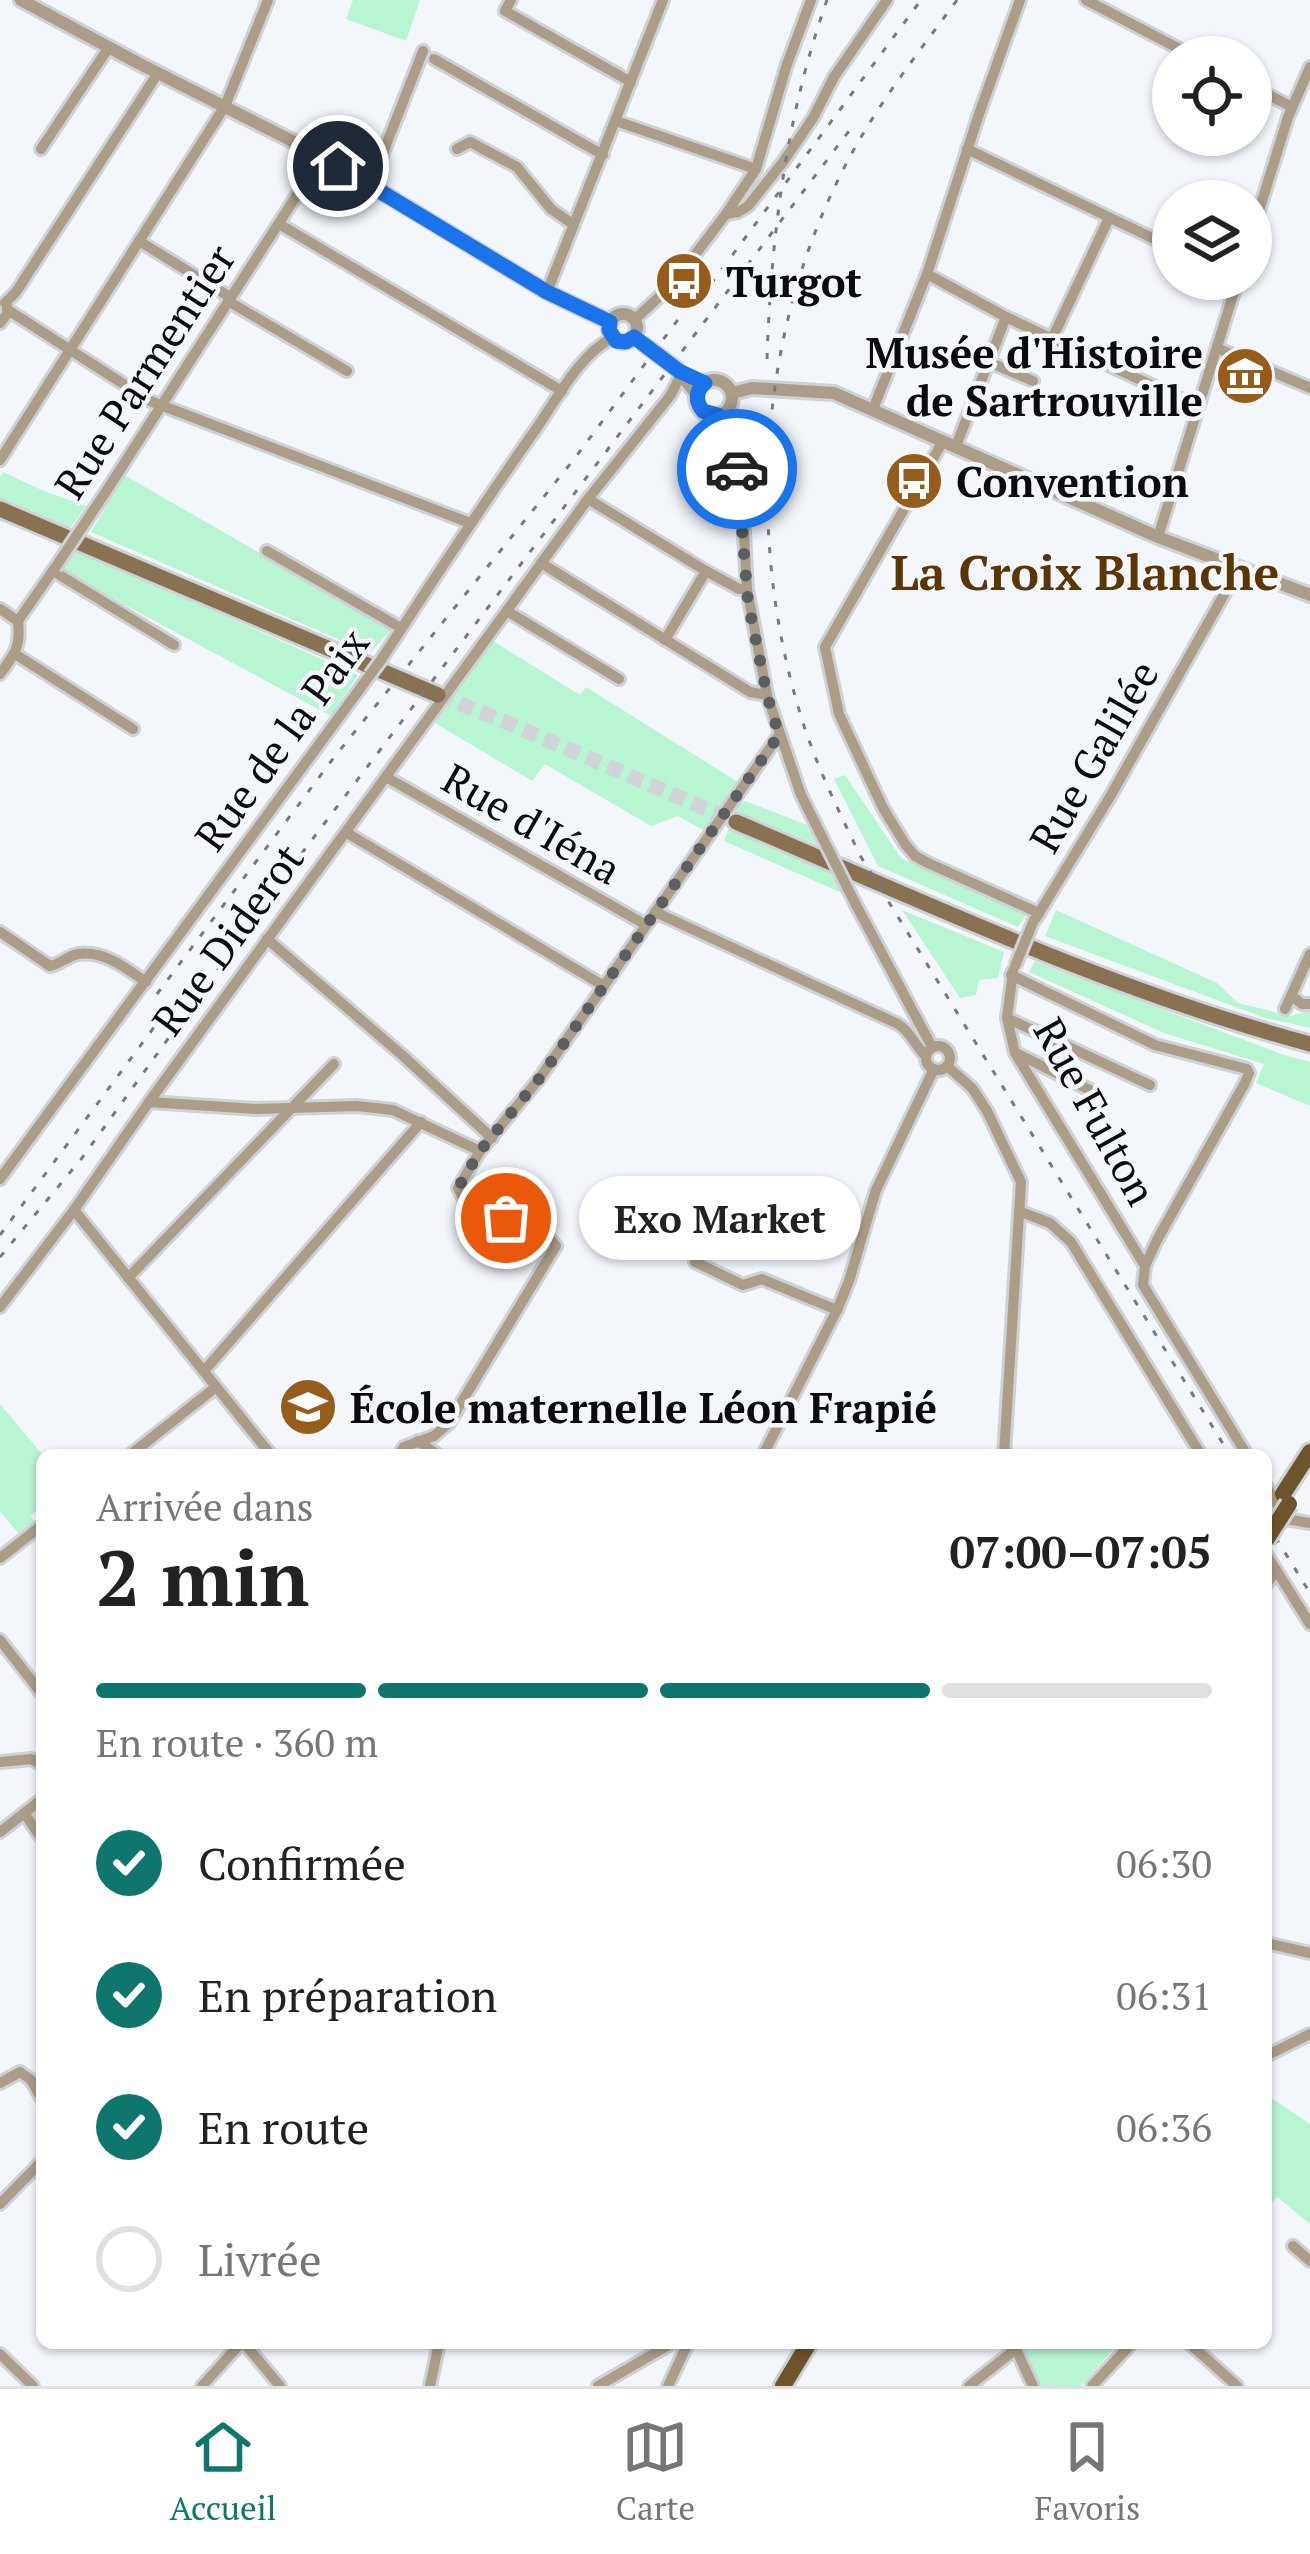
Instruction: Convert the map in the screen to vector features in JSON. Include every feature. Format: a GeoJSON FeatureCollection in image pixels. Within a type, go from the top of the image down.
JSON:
{"type":"FeatureCollection","features":[{"type":"Feature","properties":{"kind":"main road"},"geometry":{"type":"LineString","coordinates":[[0,508],[438,695]]}},
{"type":"Feature","properties":{"kind":"main road"},"geometry":{"type":"LineString","coordinates":[[736,822],[1112,980],[1206,1015],[1310,1044]]}},
{"type":"Feature","properties":{"kind":"main road"},"geometry":{"type":"LineString","coordinates":[[1279,1494],[1310,1452]]}},
{"type":"Feature","properties":{"kind":"main road"},"geometry":{"type":"LineString","coordinates":[[1279,1494],[1310,1470]]}},
{"type":"Feature","properties":{"kind":"main road"},"geometry":{"type":"LineString","coordinates":[[772,2386],[794,2349]]}},
{"type":"Feature","properties":{"kind":"main road"},"geometry":{"type":"LineString","coordinates":[[783,2386],[805,2349]]}},
{"type":"Feature","properties":{"kind":"street"},"geometry":{"type":"LineString","coordinates":[[21,0],[322,157],[547,292],[610,322]]}},
{"type":"Feature","properties":{"kind":"street"},"geometry":{"type":"LineString","coordinates":[[1,459],[225,106],[268,0]]}},
{"type":"Feature","properties":{"kind":"street"},"geometry":{"type":"LineString","coordinates":[[547,292],[663,0]]}},
{"type":"Feature","properties":{"kind":"street"},"geometry":{"type":"LineString","coordinates":[[634,320],[671,286],[755,169],[811,0]]}},
{"type":"Feature","properties":{"kind":"street"},"geometry":{"type":"LineString","coordinates":[[726,214],[748,206],[783,162],[886,0]]}},
{"type":"Feature","properties":{"kind":"street"},"geometry":{"type":"LineString","coordinates":[[873,409],[927,274],[1020,0]]}},
{"type":"Feature","properties":{"kind":"street"},"geometry":{"type":"LineString","coordinates":[[1086,0],[1155,36]]}},
{"type":"Feature","properties":{"kind":"street"},"geometry":{"type":"LineString","coordinates":[[508,6],[631,82]]}},
{"type":"Feature","properties":{"kind":"street"},"geometry":{"type":"LineString","coordinates":[[41,149],[109,47]]}},
{"type":"Feature","properties":{"kind":"street"},"geometry":{"type":"LineString","coordinates":[[370,186],[428,55],[603,155]]}},
{"type":"Feature","properties":{"kind":"street"},"geometry":{"type":"LineString","coordinates":[[1269,180],[1310,67]]}},
{"type":"Feature","properties":{"kind":"street"},"geometry":{"type":"LineString","coordinates":[[4,304],[158,73]]}},
{"type":"Feature","properties":{"kind":"street"},"geometry":{"type":"LineString","coordinates":[[1272,97],[1292,107]]}},
{"type":"Feature","properties":{"kind":"street"},"geometry":{"type":"LineString","coordinates":[[616,122],[755,169]]}},
{"type":"Feature","properties":{"kind":"street"},"geometry":{"type":"LineString","coordinates":[[458,149],[470,142],[517,167],[551,209],[574,225]]}},
{"type":"Feature","properties":{"kind":"street"},"geometry":{"type":"LineString","coordinates":[[967,149],[1152,238]]}},
{"type":"Feature","properties":{"kind":"street","name":"Rue Parmentier"},"geometry":{"type":"LineString","coordinates":[[18,621],[322,157]]}},
{"type":"Feature","properties":{"kind":"street"},"geometry":{"type":"LineString","coordinates":[[1052,339],[1109,218]]}},
{"type":"Feature","properties":{"kind":"street"},"geometry":{"type":"LineString","coordinates":[[279,224],[562,391]]}},
{"type":"Feature","properties":{"kind":"street"},"geometry":{"type":"LineString","coordinates":[[139,241],[347,371]]}},
{"type":"Feature","properties":{"kind":"street"},"geometry":{"type":"LineString","coordinates":[[927,274],[1006,317],[1198,407]]}},
{"type":"Feature","properties":{"kind":"street"},"geometry":{"type":"LineString","coordinates":[[1158,537],[1231,300]]}},
{"type":"Feature","properties":{"kind":"street"},"geometry":{"type":"LineString","coordinates":[[0,323],[6,318],[4,304]]}},
{"type":"Feature","properties":{"kind":"street"},"geometry":{"type":"LineString","coordinates":[[4,304],[160,406],[470,523]]}},
{"type":"Feature","properties":{"kind":"street"},"geometry":{"type":"LineString","coordinates":[[638,340],[621,343],[612,338],[610,322],[622,314],[634,320],[638,340],[701,389],[703,411],[718,415]]}},
{"type":"Feature","properties":{"kind":"street"},"geometry":{"type":"LineString","coordinates":[[1006,317],[950,444],[824,647],[839,715],[904,844],[915,856],[1037,917]]}},
{"type":"Feature","properties":{"kind":"street","name":"Rue de la Paix"},"geometry":{"type":"LineString","coordinates":[[0,1177],[381,660],[562,391],[599,345],[612,338]]}},
{"type":"Feature","properties":{"kind":"street"},"geometry":{"type":"LineString","coordinates":[[1217,348],[1310,388]]}},
{"type":"Feature","properties":{"kind":"street"},"geometry":{"type":"LineString","coordinates":[[989,362],[1033,381]]}},
{"type":"Feature","properties":{"kind":"street","name":"Rue Diderot"},"geometry":{"type":"LineString","coordinates":[[0,1307],[588,499],[670,396],[679,372]]}},
{"type":"Feature","properties":{"kind":"street"},"geometry":{"type":"LineString","coordinates":[[701,389],[721,381],[731,394],[730,404],[718,415]]}},
{"type":"Feature","properties":{"kind":"street"},"geometry":{"type":"LineString","coordinates":[[731,394],[752,388],[834,393],[1158,537],[1310,595]]}},
{"type":"Feature","properties":{"kind":"street"},"geometry":{"type":"LineString","coordinates":[[718,415],[737,469],[747,589],[767,695],[801,795],[913,1011],[929,1052],[928,1064],[972,1088],[1021,1182],[1004,1449]]}},
{"type":"Feature","properties":{"kind":"street"},"geometry":{"type":"LineString","coordinates":[[588,499],[706,571],[747,589]]}},
{"type":"Feature","properties":{"kind":"street"},"geometry":{"type":"LineString","coordinates":[[267,551],[401,628]]}},
{"type":"Feature","properties":{"kind":"street"},"geometry":{"type":"LineString","coordinates":[[541,563],[750,692],[767,695]]}},
{"type":"Feature","properties":{"kind":"street","name":"Rue Galilée"},"geometry":{"type":"LineString","coordinates":[[1012,975],[1037,917],[1239,568]]}},
{"type":"Feature","properties":{"kind":"street"},"geometry":{"type":"LineString","coordinates":[[54,570],[174,645]]}},
{"type":"Feature","properties":{"kind":"street"},"geometry":{"type":"LineString","coordinates":[[665,640],[706,571]]}},
{"type":"Feature","properties":{"kind":"street"},"geometry":{"type":"LineString","coordinates":[[0,609],[18,621],[20,638],[0,674]]}},
{"type":"Feature","properties":{"kind":"street"},"geometry":{"type":"LineString","coordinates":[[507,611],[619,679]]}},
{"type":"Feature","properties":{"kind":"street"},"geometry":{"type":"LineString","coordinates":[[15,654],[133,729]]}},
{"type":"Feature","properties":{"kind":"street"},"geometry":{"type":"LineString","coordinates":[[403,1449],[438,1434],[461,1406],[556,1246],[549,1238],[464,1198],[458,1188],[779,735]]}},
{"type":"Feature","properties":{"kind":"street","name":"Rue d'Iéna"},"geometry":{"type":"LineString","coordinates":[[386,777],[646,926]]}},
{"type":"Feature","properties":{"kind":"street"},"geometry":{"type":"LineString","coordinates":[[347,833],[604,986]]}},
{"type":"Feature","properties":{"kind":"street"},"geometry":{"type":"LineString","coordinates":[[655,912],[904,1028],[929,1052]]}},
{"type":"Feature","properties":{"kind":"street"},"geometry":{"type":"LineString","coordinates":[[0,932],[50,966],[73,954],[95,954],[146,982]]}},
{"type":"Feature","properties":{"kind":"street"},"geometry":{"type":"LineString","coordinates":[[266,939],[492,1138]]}},
{"type":"Feature","properties":{"kind":"street"},"geometry":{"type":"LineString","coordinates":[[1285,1009],[1305,978],[1310,954]]}},
{"type":"Feature","properties":{"kind":"street"},"geometry":{"type":"LineString","coordinates":[[1012,975],[1155,1045],[1249,1073],[1145,1266],[1144,1288],[1243,1449]]}},
{"type":"Feature","properties":{"kind":"street","name":"Rue Fulton"},"geometry":{"type":"LineString","coordinates":[[1012,975],[1007,1018],[1015,1053],[1145,1266]]}},
{"type":"Feature","properties":{"kind":"street"},"geometry":{"type":"LineString","coordinates":[[1292,996],[1310,1004]]}},
{"type":"Feature","properties":{"kind":"street"},"geometry":{"type":"LineString","coordinates":[[904,1028],[913,1011]]}},
{"type":"Feature","properties":{"kind":"street"},"geometry":{"type":"LineString","coordinates":[[1007,1018],[1150,1085]]}},
{"type":"Feature","properties":{"kind":"street"},"geometry":{"type":"LineString","coordinates":[[766,1449],[837,1310],[876,1190],[940,1068],[950,1059],[944,1047],[929,1052]]}},
{"type":"Feature","properties":{"kind":"street"},"geometry":{"type":"LineString","coordinates":[[1015,1053],[1092,1091]]}},
{"type":"Feature","properties":{"kind":"street"},"geometry":{"type":"LineString","coordinates":[[128,1278],[334,1064]]}},
{"type":"Feature","properties":{"kind":"street"},"geometry":{"type":"LineString","coordinates":[[148,1102],[393,1110],[480,1151]]}},
{"type":"Feature","properties":{"kind":"street"},"geometry":{"type":"LineString","coordinates":[[204,1371],[422,1122]]}},
{"type":"Feature","properties":{"kind":"street"},"geometry":{"type":"LineString","coordinates":[[74,1210],[266,1449]]}},
{"type":"Feature","properties":{"kind":"street"},"geometry":{"type":"LineString","coordinates":[[1021,1211],[1050,1222],[1071,1242],[1197,1449]]}},
{"type":"Feature","properties":{"kind":"street"},"geometry":{"type":"LineString","coordinates":[[694,1262],[743,1286],[762,1279],[837,1310]]}},
{"type":"Feature","properties":{"kind":"street"},"geometry":{"type":"LineString","coordinates":[[138,1449],[216,1387]]}},
{"type":"Feature","properties":{"kind":"street"},"geometry":{"type":"LineString","coordinates":[[418,1441],[429,1449]]}},
{"type":"Feature","properties":{"kind":"street"},"geometry":{"type":"LineString","coordinates":[[1279,1494],[1286,1519],[1307,1522],[1310,1506]]}},
{"type":"Feature","properties":{"kind":"street"},"geometry":{"type":"LineString","coordinates":[[0,1558],[36,1530]]}},
{"type":"Feature","properties":{"kind":"street"},"geometry":{"type":"LineString","coordinates":[[1272,1564],[1310,1624]]}},
{"type":"Feature","properties":{"kind":"street"},"geometry":{"type":"LineString","coordinates":[[1272,1576],[1276,1570]]}},
{"type":"Feature","properties":{"kind":"street"},"geometry":{"type":"LineString","coordinates":[[0,1640],[36,1686]]}},
{"type":"Feature","properties":{"kind":"street"},"geometry":{"type":"LineString","coordinates":[[0,1762],[36,1762]]}},
{"type":"Feature","properties":{"kind":"street"},"geometry":{"type":"LineString","coordinates":[[0,1832],[36,1803]]}},
{"type":"Feature","properties":{"kind":"street"},"geometry":{"type":"LineString","coordinates":[[25,1813],[36,1830]]}},
{"type":"Feature","properties":{"kind":"street"},"geometry":{"type":"LineString","coordinates":[[1272,1944],[1310,1953]]}},
{"type":"Feature","properties":{"kind":"street"},"geometry":{"type":"LineString","coordinates":[[1272,2053],[1310,2034]]}},
{"type":"Feature","properties":{"kind":"street"},"geometry":{"type":"LineString","coordinates":[[0,2083],[20,2072],[36,2087]]}},
{"type":"Feature","properties":{"kind":"street"},"geometry":{"type":"LineString","coordinates":[[0,2204],[36,2167]]}},
{"type":"Feature","properties":{"kind":"street"},"geometry":{"type":"LineString","coordinates":[[1293,2246],[1310,2261]]}},
{"type":"Feature","properties":{"kind":"street"},"geometry":{"type":"LineString","coordinates":[[202,2386],[237,2349]]}},
{"type":"Feature","properties":{"kind":"street"},"geometry":{"type":"LineString","coordinates":[[248,2349],[280,2386]]}},
{"type":"Feature","properties":{"kind":"street"},"geometry":{"type":"LineString","coordinates":[[430,2386],[438,2349]]}},
{"type":"Feature","properties":{"kind":"street"},"geometry":{"type":"LineString","coordinates":[[598,2386],[662,2349]]}},
{"type":"Feature","properties":{"kind":"street"},"geometry":{"type":"LineString","coordinates":[[668,2386],[685,2349]]}},
{"type":"Feature","properties":{"kind":"street"},"geometry":{"type":"LineString","coordinates":[[969,2386],[989,2373],[1010,2349]]}},
{"type":"Feature","properties":{"kind":"street"},"geometry":{"type":"LineString","coordinates":[[1014,2349],[1033,2386]]}},
{"type":"Feature","properties":{"kind":"street"},"geometry":{"type":"LineString","coordinates":[[1092,2386],[1126,2349]]}},
{"type":"Feature","properties":{"kind":"street"},"geometry":{"type":"LineString","coordinates":[[1196,2349],[1238,2386]]}},
{"type":"Feature","properties":{"kind":"street"},"geometry":{"type":"LineString","coordinates":[[0,2354],[33,2386]]}},
{"type":"Feature","properties":{"kind":"green space"},"geometry":{"type":"Polygon","coordinates":[[[353,0],[420,0],[406,41],[346,19],[353,0]]]}},
{"type":"Feature","properties":{"kind":"green space"},"geometry":{"type":"Polygon","coordinates":[[[3,472],[86,506],[68,531],[0,501],[3,472]]]}},
{"type":"Feature","properties":{"kind":"green space"},"geometry":{"type":"Polygon","coordinates":[[[124,475],[392,629],[370,653],[91,532],[124,475]]]}},
{"type":"Feature","properties":{"kind":"green space"},"geometry":{"type":"Polygon","coordinates":[[[76,550],[358,675],[331,716],[62,571],[76,550]]]}},
{"type":"Feature","properties":{"kind":"green space"},"geometry":{"type":"Polygon","coordinates":[[[493,641],[580,695],[586,687],[738,782],[703,830],[678,816],[651,826],[545,764],[532,781],[435,723],[493,641]]]}},
{"type":"Feature","properties":{"kind":"green space"},"geometry":{"type":"Polygon","coordinates":[[[845,775],[901,858],[1026,915],[1018,927],[878,866],[834,779],[845,775]]]}},
{"type":"Feature","properties":{"kind":"green space"},"geometry":{"type":"Polygon","coordinates":[[[745,801],[807,825],[817,845],[736,811],[745,801]]]}},
{"type":"Feature","properties":{"kind":"green space"},"geometry":{"type":"Polygon","coordinates":[[[729,828],[831,870],[842,893],[724,841],[729,828]]]}},
{"type":"Feature","properties":{"kind":"green space"},"geometry":{"type":"Polygon","coordinates":[[[902,910],[1004,952],[998,978],[979,980],[976,995],[960,998],[902,910]]]}},
{"type":"Feature","properties":{"kind":"green space"},"geometry":{"type":"Polygon","coordinates":[[[1056,910],[1217,983],[1238,1003],[1291,1016],[1310,1010],[1310,1028],[1265,1018],[1045,936],[1056,910]]]}},
{"type":"Feature","properties":{"kind":"green space"},"geometry":{"type":"Polygon","coordinates":[[[1035,961],[1310,1062],[1310,1106],[1256,1083],[1264,1064],[1164,1033],[1029,972],[1035,961]]]}},
{"type":"Feature","properties":{"kind":"green space"},"geometry":{"type":"Polygon","coordinates":[[[0,1404],[38,1449],[36,1511],[30,1516],[34,1521],[19,1534],[0,1511],[0,1404]]]}},
{"type":"Feature","properties":{"kind":"green space"},"geometry":{"type":"Polygon","coordinates":[[[1272,2098],[1310,2124],[1310,2224],[1277,2197],[1272,2203],[1272,2098]]]}},
{"type":"Feature","properties":{"kind":"green space"},"geometry":{"type":"Polygon","coordinates":[[[1022,2349],[1114,2349],[1081,2386],[1038,2386],[1022,2349]]]}},
{"type":"Feature","properties":{"kind":"tunnel"},"geometry":{"type":"LineString","coordinates":[[438,695],[734,821]]}},
{"type":"Feature","properties":{"kind":"railway"},"geometry":{"type":"LineString","coordinates":[[767,359],[783,177],[801,88],[827,0]]}},
{"type":"Feature","properties":{"kind":"railway"},"geometry":{"type":"LineString","coordinates":[[711,284],[921,0]]}},
{"type":"Feature","properties":{"kind":"railway"},"geometry":{"type":"LineString","coordinates":[[957,0],[853,151],[812,239],[791,308],[776,378],[768,521],[774,593],[787,663],[812,748],[861,857],[1226,1449]]}},
{"type":"Feature","properties":{"kind":"railway"},"geometry":{"type":"LineString","coordinates":[[0,1257],[82,1158],[305,849],[849,131]]}},
{"type":"Feature","properties":{"kind":"railway"},"geometry":{"type":"LineString","coordinates":[[157,994],[332,760],[575,458],[717,267]]}},
{"type":"Feature","properties":{"kind":"railway"},"geometry":{"type":"LineString","coordinates":[[0,1235],[189,980]]}},
{"type":"Feature","properties":{"kind":"railway"},"geometry":{"type":"LineString","coordinates":[[1272,1532],[1310,1593]]}},
{"type":"Feature","properties":{"kind":"way so far"},"geometry":{"type":"LineString","coordinates":[[506,1218],[460,1195],[458,1188],[469,1168],[539,1079],[779,735],[748,602],[737,469]]}},
{"type":"Feature","properties":{"kind":"place","name":"Turgot"},"geometry":{"type":"Point","coordinates":[684,281]}},
{"type":"Feature","properties":{"kind":"place","name":"Musée d'Histoire de Sartrouville"},"geometry":{"type":"Point","coordinates":[1245,376]}},
{"type":"Feature","properties":{"kind":"place","name":"Convention"},"geometry":{"type":"Point","coordinates":[914,481]}},
{"type":"Feature","properties":{"kind":"place","name":"Exo Market"},"geometry":{"type":"Point","coordinates":[506,1218]}},
{"type":"Feature","properties":{"kind":"place","name":"École maternelle Léon Frapié"},"geometry":{"type":"Point","coordinates":[308,1407]}},
{"type":"Feature","properties":{"kind":"district","name":"La Croix Blanche"},"geometry":{"type":"Point","coordinates":[1085,572]}},
{"type":"Feature","properties":{"kind":"route"},"geometry":{"type":"LineString","coordinates":[[338,166],[547,292],[610,322],[616,341],[634,337],[679,371],[705,383],[697,401],[703,411],[718,415],[737,469]]}}]}
